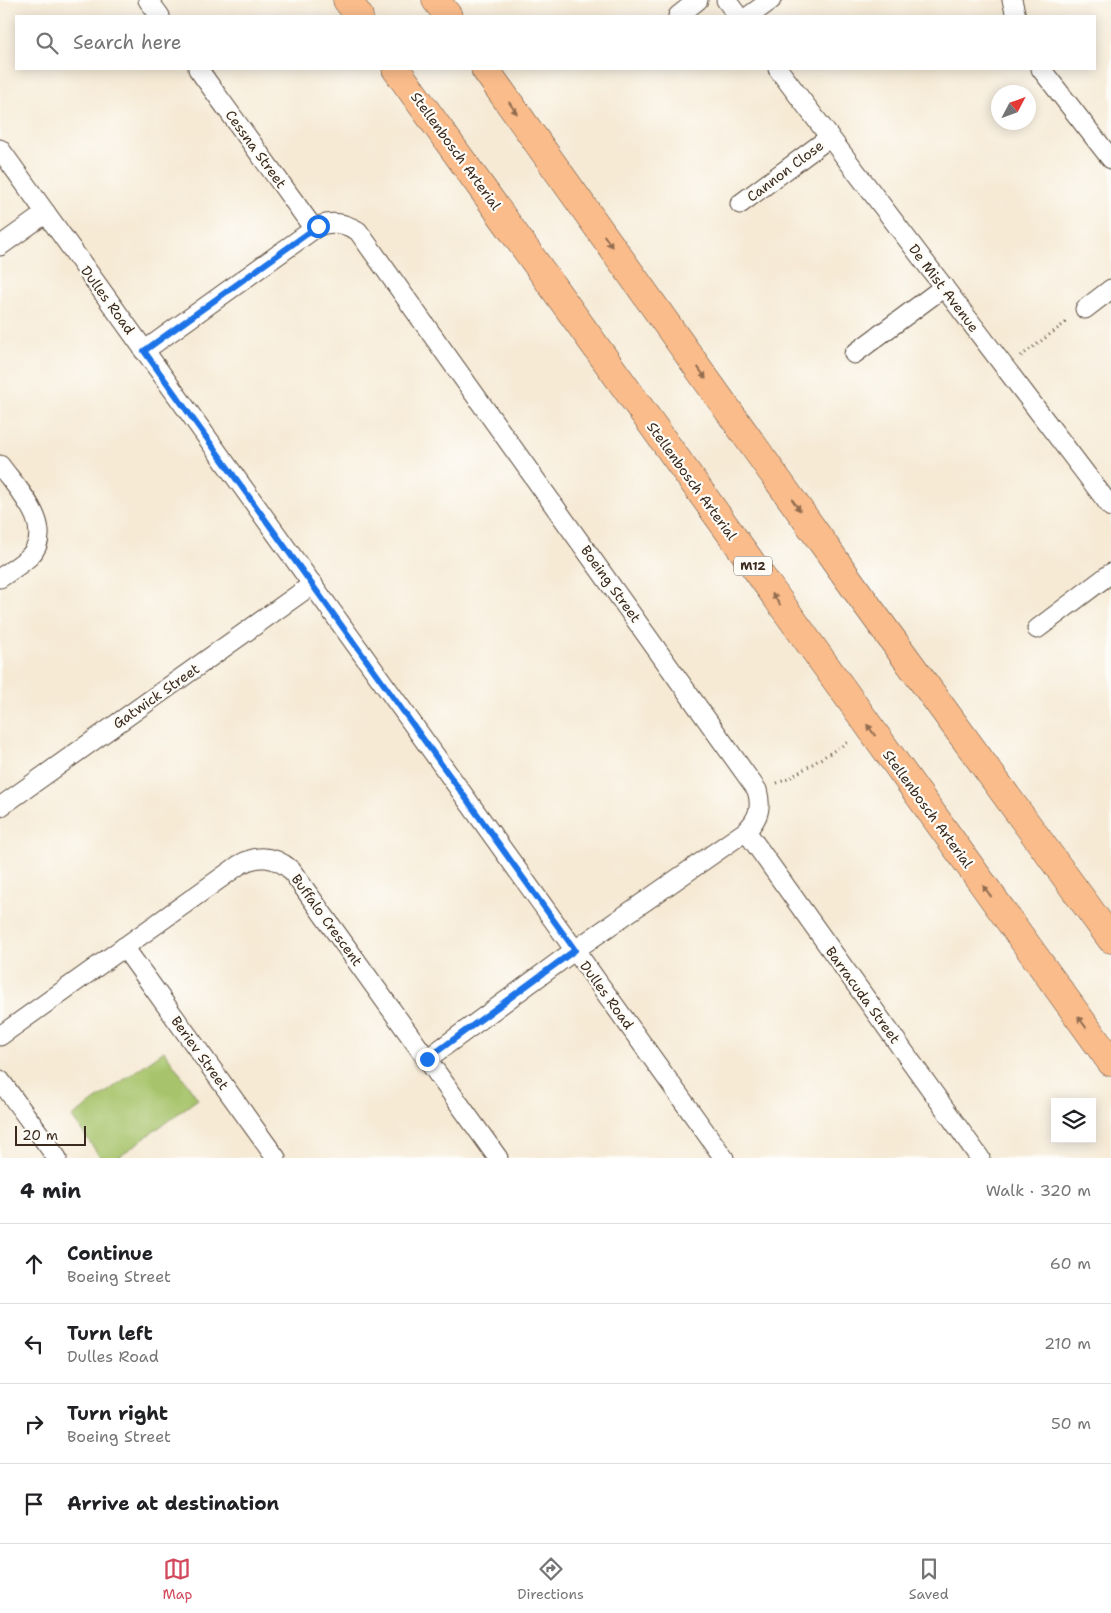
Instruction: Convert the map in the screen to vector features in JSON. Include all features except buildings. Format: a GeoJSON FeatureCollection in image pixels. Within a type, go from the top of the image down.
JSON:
{"type":"FeatureCollection","features":[{"type":"Feature","properties":{"kind":"main road"},"geometry":{"type":"LineString","coordinates":[[347,0],[358,15]]}},
{"type":"Feature","properties":{"kind":"main road"},"geometry":{"type":"LineString","coordinates":[[436,0],[447,15]]}},
{"type":"Feature","properties":{"kind":"main road","name":"Stellenbosch Arterial"},"geometry":{"type":"LineString","coordinates":[[397,70],[1111,1062]]}},
{"type":"Feature","properties":{"kind":"main road"},"geometry":{"type":"LineString","coordinates":[[486,70],[859,594],[1111,939]]}},
{"type":"Feature","properties":{"kind":"street"},"geometry":{"type":"LineString","coordinates":[[148,0],[159,15]]}},
{"type":"Feature","properties":{"kind":"street"},"geometry":{"type":"LineString","coordinates":[[679,15],[698,0]]}},
{"type":"Feature","properties":{"kind":"street"},"geometry":{"type":"LineString","coordinates":[[726,0],[737,15]]}},
{"type":"Feature","properties":{"kind":"street"},"geometry":{"type":"LineString","coordinates":[[750,15],[771,0]]}},
{"type":"Feature","properties":{"kind":"street"},"geometry":{"type":"LineString","coordinates":[[1012,0],[1016,15]]}},
{"type":"Feature","properties":{"kind":"street","name":"Cessna Street"},"geometry":{"type":"LineString","coordinates":[[199,70],[314,229]]}},
{"type":"Feature","properties":{"kind":"street","name":"De Mist Avenue"},"geometry":{"type":"LineString","coordinates":[[779,70],[1111,507]]}},
{"type":"Feature","properties":{"kind":"street"},"geometry":{"type":"LineString","coordinates":[[1042,70],[1111,159]]}},
{"type":"Feature","properties":{"kind":"street","name":"Cannon Close"},"geometry":{"type":"LineString","coordinates":[[740,204],[830,137]]}},
{"type":"Feature","properties":{"kind":"street","name":"Dulles Road"},"geometry":{"type":"LineString","coordinates":[[0,149],[724,1158]]}},
{"type":"Feature","properties":{"kind":"street"},"geometry":{"type":"LineString","coordinates":[[0,246],[46,213]]}},
{"type":"Feature","properties":{"kind":"street","name":"Boeing Street"},"geometry":{"type":"LineString","coordinates":[[144,351],[314,229],[326,223],[343,224],[358,231],[758,790]]}},
{"type":"Feature","properties":{"kind":"street"},"geometry":{"type":"LineString","coordinates":[[854,354],[944,286]]}},
{"type":"Feature","properties":{"kind":"street"},"geometry":{"type":"LineString","coordinates":[[1085,309],[1111,289]]}},
{"type":"Feature","properties":{"kind":"street"},"geometry":{"type":"LineString","coordinates":[[0,466],[32,510],[40,528],[36,548],[29,557],[0,578]]}},
{"type":"Feature","properties":{"kind":"street"},"geometry":{"type":"LineString","coordinates":[[1037,629],[1111,573]]}},
{"type":"Feature","properties":{"kind":"street","name":"Gatwick Street"},"geometry":{"type":"LineString","coordinates":[[0,807],[312,584]]}},
{"type":"Feature","properties":{"kind":"street"},"geometry":{"type":"LineString","coordinates":[[427,1059],[575,950],[746,831],[757,817],[760,808],[758,790]]}},
{"type":"Feature","properties":{"kind":"street","name":"Barracuda Street"},"geometry":{"type":"LineString","coordinates":[[746,831],[980,1158]]}},
{"type":"Feature","properties":{"kind":"street","name":"Buffalo Crescent"},"geometry":{"type":"LineString","coordinates":[[0,1036],[247,860],[265,857],[274,859],[291,870],[498,1158]]}},
{"type":"Feature","properties":{"kind":"street","name":"Beriev Street"},"geometry":{"type":"LineString","coordinates":[[124,947],[276,1158]]}},
{"type":"Feature","properties":{"kind":"street"},"geometry":{"type":"LineString","coordinates":[[0,1080],[56,1158]]}},
{"type":"Feature","properties":{"kind":"path"},"geometry":{"type":"LineString","coordinates":[[1005,368],[1085,309]]}},
{"type":"Feature","properties":{"kind":"path"},"geometry":{"type":"LineString","coordinates":[[758,790],[788,779],[848,742]]}},
{"type":"Feature","properties":{"kind":"green space"},"geometry":{"type":"Polygon","coordinates":[[[164,1051],[198,1099],[117,1158],[101,1158],[72,1117],[164,1051]]]}},
{"type":"Feature","properties":{"kind":"route"},"geometry":{"type":"LineString","coordinates":[[318,226],[144,351],[575,950],[427,1059]]}}]}
